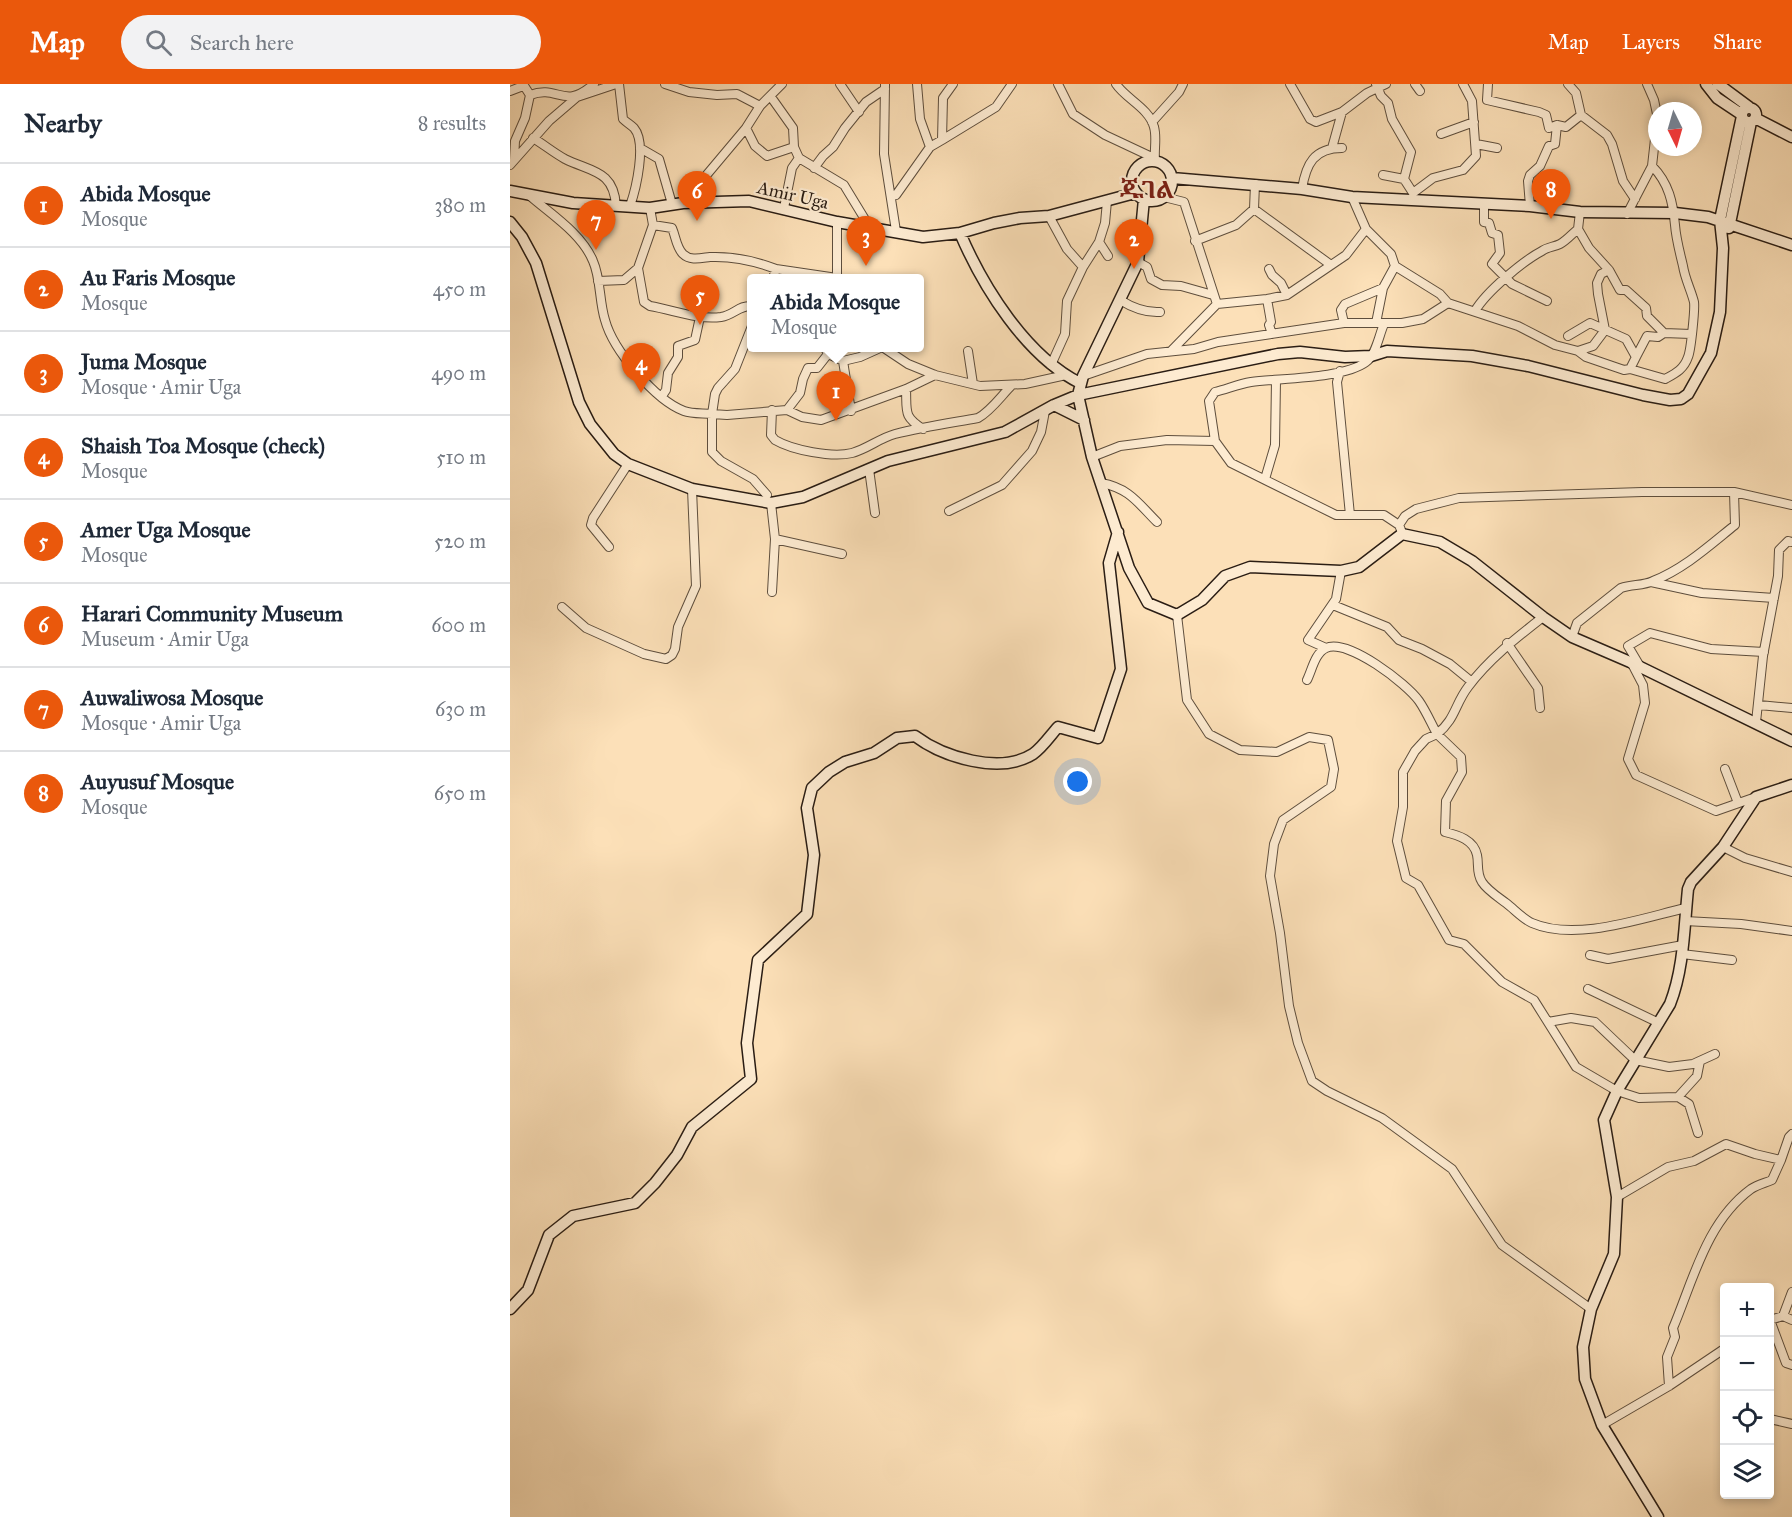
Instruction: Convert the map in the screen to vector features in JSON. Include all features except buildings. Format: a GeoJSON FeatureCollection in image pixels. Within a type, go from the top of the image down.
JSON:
{"type":"FeatureCollection","features":[{"type":"Feature","properties":{"kind":"street"},"geometry":{"type":"LineString","coordinates":[[512,163],[533,138],[594,84]]}},
{"type":"Feature","properties":{"kind":"street"},"geometry":{"type":"LineString","coordinates":[[512,163],[515,141],[525,118],[530,95],[542,87],[568,97],[577,97],[618,84],[623,119],[636,129],[640,148],[635,191],[630,206]]}},
{"type":"Feature","properties":{"kind":"street"},"geometry":{"type":"LineString","coordinates":[[665,84],[689,92],[717,95],[737,94],[760,106]]}},
{"type":"Feature","properties":{"kind":"street"},"geometry":{"type":"LineString","coordinates":[[640,148],[659,159],[677,203],[746,128],[760,106],[782,84]]}},
{"type":"Feature","properties":{"kind":"street"},"geometry":{"type":"LineString","coordinates":[[840,84],[859,112]]}},
{"type":"Feature","properties":{"kind":"street"},"geometry":{"type":"LineString","coordinates":[[917,84],[920,119],[930,147]]}},
{"type":"Feature","properties":{"kind":"street"},"geometry":{"type":"LineString","coordinates":[[942,140],[943,98],[953,84]]}},
{"type":"Feature","properties":{"kind":"street"},"geometry":{"type":"LineString","coordinates":[[896,195],[930,147],[996,107],[1012,84]]}},
{"type":"Feature","properties":{"kind":"street"},"geometry":{"type":"LineString","coordinates":[[1058,84],[1073,114],[1105,135],[1132,147],[1155,160],[1166,167],[1172,178],[1170,189],[1164,197],[1154,201],[1139,196],[1132,187],[1133,173],[1142,163],[1155,160]]}},
{"type":"Feature","properties":{"kind":"street"},"geometry":{"type":"LineString","coordinates":[[1116,84],[1152,122],[1155,137],[1155,160]]}},
{"type":"Feature","properties":{"kind":"street"},"geometry":{"type":"LineString","coordinates":[[1152,122],[1179,92],[1183,84]]}},
{"type":"Feature","properties":{"kind":"street"},"geometry":{"type":"LineString","coordinates":[[1290,84],[1310,119],[1316,122],[1342,112],[1377,86],[1386,84]]}},
{"type":"Feature","properties":{"kind":"street"},"geometry":{"type":"LineString","coordinates":[[1383,175],[1404,179],[1413,193],[1433,178],[1463,170],[1476,156],[1472,101],[1463,84]]}},
{"type":"Feature","properties":{"kind":"street"},"geometry":{"type":"LineString","coordinates":[[1487,100],[1488,84]]}},
{"type":"Feature","properties":{"kind":"street"},"geometry":{"type":"LineString","coordinates":[[1569,84],[1576,93],[1581,115],[1607,135],[1623,181],[1635,199]]}},
{"type":"Feature","properties":{"kind":"street"},"geometry":{"type":"LineString","coordinates":[[1647,84],[1654,102]]}},
{"type":"Feature","properties":{"kind":"street"},"geometry":{"type":"LineString","coordinates":[[1710,84],[1748,116],[1792,137]]}},
{"type":"Feature","properties":{"kind":"street"},"geometry":{"type":"LineString","coordinates":[[510,91],[523,85],[530,95]]}},
{"type":"Feature","properties":{"kind":"street"},"geometry":{"type":"LineString","coordinates":[[814,168],[833,147],[866,102],[885,86]]}},
{"type":"Feature","properties":{"kind":"street"},"geometry":{"type":"LineString","coordinates":[[885,86],[885,154],[896,231]]}},
{"type":"Feature","properties":{"kind":"street"},"geometry":{"type":"LineString","coordinates":[[1377,86],[1381,96],[1388,103],[1392,119],[1411,152],[1404,179]]}},
{"type":"Feature","properties":{"kind":"street"},"geometry":{"type":"LineString","coordinates":[[771,97],[793,128],[794,147],[799,158],[844,185],[869,226]]}},
{"type":"Feature","properties":{"kind":"street"},"geometry":{"type":"LineString","coordinates":[[1472,101],[1487,100],[1539,112],[1546,115],[1549,128],[1557,125],[1566,127],[1581,115]]}},
{"type":"Feature","properties":{"kind":"street"},"geometry":{"type":"LineString","coordinates":[[1332,148],[1342,112]]}},
{"type":"Feature","properties":{"kind":"street"},"geometry":{"type":"LineString","coordinates":[[510,222],[522,237],[536,263],[579,402],[590,424],[614,454],[628,464],[692,489],[769,499],[803,497],[888,461],[1005,432],[1078,395],[1278,354],[1300,352],[1345,357],[1371,356],[1387,351],[1472,356],[1527,366],[1643,395],[1670,400],[1681,399],[1688,394],[1711,353],[1720,312],[1725,221],[1748,116]]}},
{"type":"Feature","properties":{"kind":"street"},"geometry":{"type":"LineString","coordinates":[[1441,134],[1474,122]]}},
{"type":"Feature","properties":{"kind":"street"},"geometry":{"type":"LineString","coordinates":[[1530,206],[1528,181],[1530,175],[1540,166],[1549,146],[1554,144],[1557,125]]}},
{"type":"Feature","properties":{"kind":"street"},"geometry":{"type":"LineString","coordinates":[[746,128],[755,146],[767,156],[794,147]]}},
{"type":"Feature","properties":{"kind":"street"},"geometry":{"type":"LineString","coordinates":[[533,138],[565,159],[590,168],[606,178],[615,192],[616,206]]}},
{"type":"Feature","properties":{"kind":"street"},"geometry":{"type":"LineString","coordinates":[[1476,144],[1497,148]]}},
{"type":"Feature","properties":{"kind":"street"},"geometry":{"type":"LineString","coordinates":[[1302,189],[1305,172],[1319,153],[1332,148],[1342,148]]}},
{"type":"Feature","properties":{"kind":"street"},"geometry":{"type":"LineString","coordinates":[[1627,214],[1652,166],[1653,156]]}},
{"type":"Feature","properties":{"kind":"street"},"geometry":{"type":"LineString","coordinates":[[784,208],[792,168],[799,158]]}},
{"type":"Feature","properties":{"kind":"street"},"geometry":{"type":"LineString","coordinates":[[1352,197],[1366,229],[1391,254],[1395,266],[1440,294],[1448,303],[1518,326],[1555,345],[1578,351],[1586,357],[1624,370],[1630,369],[1665,379],[1681,370],[1688,357],[1694,303],[1688,290],[1682,265],[1675,213],[1669,191],[1661,175],[1652,166]]}},
{"type":"Feature","properties":{"kind":"street"},"geometry":{"type":"LineString","coordinates":[[1172,178],[1255,184],[1352,197],[1530,206],[1580,212],[1675,213],[1725,221],[1792,245]]}},
{"type":"Feature","properties":{"kind":"street"},"geometry":{"type":"LineString","coordinates":[[1196,241],[1236,225],[1254,209],[1255,184]]}},
{"type":"Feature","properties":{"kind":"street","name":"Amir Uga"},"geometry":{"type":"LineString","coordinates":[[510,191],[573,203],[650,208],[677,203],[742,201],[784,208],[837,222],[923,237],[960,233],[994,223],[1049,216],[1107,201],[1139,196]]}},
{"type":"Feature","properties":{"kind":"street"},"geometry":{"type":"LineString","coordinates":[[530,196],[584,245],[593,261],[605,321],[615,341],[639,376],[684,411],[727,415],[787,410],[802,417],[821,420],[851,411],[935,375]]}},
{"type":"Feature","properties":{"kind":"street"},"geometry":{"type":"LineString","coordinates":[[1139,196],[1138,262],[1082,379],[1078,395],[1092,457],[1129,568],[1148,603],[1178,615]]}},
{"type":"Feature","properties":{"kind":"street"},"geometry":{"type":"LineString","coordinates":[[1164,197],[1184,202],[1217,304]]}},
{"type":"Feature","properties":{"kind":"street"},"geometry":{"type":"LineString","coordinates":[[1051,365],[1065,334],[1067,301],[1083,267],[1100,242],[1107,201]]}},
{"type":"Feature","properties":{"kind":"street"},"geometry":{"type":"LineString","coordinates":[[1484,203],[1484,222],[1489,223],[1492,233],[1498,235],[1500,253],[1492,264],[1512,284],[1547,301]]}},
{"type":"Feature","properties":{"kind":"street"},"geometry":{"type":"LineString","coordinates":[[598,281],[624,280],[638,268],[651,234],[650,208]]}},
{"type":"Feature","properties":{"kind":"street"},"geometry":{"type":"LineString","coordinates":[[1254,209],[1331,265]]}},
{"type":"Feature","properties":{"kind":"street"},"geometry":{"type":"LineString","coordinates":[[1580,212],[1578,229],[1589,248],[1609,270],[1620,290],[1626,290],[1646,308],[1647,316],[1664,333]]}},
{"type":"Feature","properties":{"kind":"street"},"geometry":{"type":"LineString","coordinates":[[1049,216],[1067,249],[1083,267]]}},
{"type":"Feature","properties":{"kind":"street"},"geometry":{"type":"LineString","coordinates":[[837,222],[837,274]]}},
{"type":"Feature","properties":{"kind":"street"},"geometry":{"type":"LineString","coordinates":[[652,225],[672,228],[676,244],[684,255],[692,259],[727,257],[760,263],[776,269],[810,274]]}},
{"type":"Feature","properties":{"kind":"street"},"geometry":{"type":"LineString","coordinates":[[1171,351],[1217,304],[1287,295],[1347,255],[1366,229]]}},
{"type":"Feature","properties":{"kind":"street"},"geometry":{"type":"LineString","coordinates":[[1475,311],[1479,303],[1506,277],[1535,255],[1559,245],[1578,229]]}},
{"type":"Feature","properties":{"kind":"street"},"geometry":{"type":"LineString","coordinates":[[960,233],[985,286],[1013,324],[1051,365],[1065,375],[1082,379],[1147,354],[1344,323],[1402,323],[1422,319],[1448,303]]}},
{"type":"Feature","properties":{"kind":"street"},"geometry":{"type":"LineString","coordinates":[[1100,242],[1108,256]]}},
{"type":"Feature","properties":{"kind":"street"},"geometry":{"type":"LineString","coordinates":[[1138,262],[1147,267],[1151,279],[1162,285],[1181,286],[1213,294]]}},
{"type":"Feature","properties":{"kind":"street"},"geometry":{"type":"LineString","coordinates":[[1395,266],[1383,288],[1380,323],[1371,356],[1366,362],[1340,371],[1305,378],[1250,382],[1215,392],[1209,401],[1215,441],[1232,463],[1336,515],[1384,515],[1401,530],[1440,543],[1472,561],[1572,637],[1630,662],[1792,741]]}},
{"type":"Feature","properties":{"kind":"street"},"geometry":{"type":"LineString","coordinates":[[638,268],[644,302],[650,306],[700,317],[728,316],[741,307],[747,306]]}},
{"type":"Feature","properties":{"kind":"street"},"geometry":{"type":"LineString","coordinates":[[774,274],[776,269]]}},
{"type":"Feature","properties":{"kind":"street"},"geometry":{"type":"LineString","coordinates":[[1269,270],[1281,283],[1287,295]]}},
{"type":"Feature","properties":{"kind":"street"},"geometry":{"type":"LineString","coordinates":[[1578,351],[1593,346],[1605,330],[1598,283],[1601,274],[1609,270]]}},
{"type":"Feature","properties":{"kind":"street"},"geometry":{"type":"LineString","coordinates":[[1344,323],[1341,310],[1345,304],[1383,288]]}},
{"type":"Feature","properties":{"kind":"street"},"geometry":{"type":"LineString","coordinates":[[1267,299],[1272,334]]}},
{"type":"Feature","properties":{"kind":"street"},"geometry":{"type":"LineString","coordinates":[[1120,300],[1150,313],[1160,312]]}},
{"type":"Feature","properties":{"kind":"street"},"geometry":{"type":"LineString","coordinates":[[662,396],[666,390],[668,373],[676,363],[678,346],[695,340],[700,317]]}},
{"type":"Feature","properties":{"kind":"street"},"geometry":{"type":"LineString","coordinates":[[1568,336],[1590,323],[1626,339],[1636,357]]}},
{"type":"Feature","properties":{"kind":"street"},"geometry":{"type":"LineString","coordinates":[[1630,369],[1647,336],[1658,337],[1664,333],[1691,334]]}},
{"type":"Feature","properties":{"kind":"street"},"geometry":{"type":"LineString","coordinates":[[747,339],[735,369],[715,394],[712,414],[712,452],[730,466],[753,478],[769,499],[775,539],[772,592]]}},
{"type":"Feature","properties":{"kind":"street"},"geometry":{"type":"LineString","coordinates":[[968,351],[973,384]]}},
{"type":"Feature","properties":{"kind":"street"},"geometry":{"type":"LineString","coordinates":[[787,410],[800,393],[802,379],[808,368],[817,368],[826,352]]}},
{"type":"Feature","properties":{"kind":"street"},"geometry":{"type":"LineString","coordinates":[[829,352],[843,361],[872,352]]}},
{"type":"Feature","properties":{"kind":"street"},"geometry":{"type":"LineString","coordinates":[[888,352],[908,364],[935,375],[980,387],[1012,385],[1065,375]]}},
{"type":"Feature","properties":{"kind":"street"},"geometry":{"type":"LineString","coordinates":[[843,361],[851,411]]}},
{"type":"Feature","properties":{"kind":"street"},"geometry":{"type":"LineString","coordinates":[[1340,371],[1337,382],[1350,515]]}},
{"type":"Feature","properties":{"kind":"street"},"geometry":{"type":"LineString","coordinates":[[1265,479],[1275,445],[1276,380]]}},
{"type":"Feature","properties":{"kind":"street"},"geometry":{"type":"LineString","coordinates":[[772,410],[771,435],[780,443],[822,454],[854,452],[880,439],[978,418],[987,413],[1012,385]]}},
{"type":"Feature","properties":{"kind":"street"},"geometry":{"type":"LineString","coordinates":[[906,389],[910,421],[923,429]]}},
{"type":"Feature","properties":{"kind":"street"},"geometry":{"type":"LineString","coordinates":[[1049,408],[1084,420]]}},
{"type":"Feature","properties":{"kind":"street"},"geometry":{"type":"LineString","coordinates":[[949,511],[1002,484],[1032,451],[1049,408]]}},
{"type":"Feature","properties":{"kind":"street"},"geometry":{"type":"LineString","coordinates":[[1092,457],[1120,446],[1167,440],[1215,441]]}},
{"type":"Feature","properties":{"kind":"street"},"geometry":{"type":"LineString","coordinates":[[609,547],[591,525],[593,518],[628,464]]}},
{"type":"Feature","properties":{"kind":"street"},"geometry":{"type":"LineString","coordinates":[[869,469],[875,513]]}},
{"type":"Feature","properties":{"kind":"street"},"geometry":{"type":"LineString","coordinates":[[1101,483],[1118,486],[1157,522]]}},
{"type":"Feature","properties":{"kind":"street"},"geometry":{"type":"LineString","coordinates":[[562,607],[586,628],[634,650],[666,659],[672,655],[678,627],[696,586],[692,489]]}},
{"type":"Feature","properties":{"kind":"street"},"geometry":{"type":"LineString","coordinates":[[1178,615],[1202,600],[1226,576],[1250,567],[1341,572],[1359,567],[1401,530],[1405,516],[1416,509],[1459,498],[1642,492],[1734,492],[1792,505]]}},
{"type":"Feature","properties":{"kind":"street"},"geometry":{"type":"LineString","coordinates":[[1651,582],[1675,570],[1735,525],[1734,492]]}},
{"type":"Feature","properties":{"kind":"street"},"geometry":{"type":"LineString","coordinates":[[510,1309],[528,1290],[549,1235],[573,1216],[635,1203],[655,1183],[677,1155],[692,1127],[751,1079],[747,1043],[758,960],[807,914],[814,855],[807,808],[812,788],[829,772],[845,762],[874,753],[897,738],[915,735],[931,748],[972,760],[1007,765],[1033,754],[1058,727],[1098,738],[1121,669],[1109,563],[1118,532]]}},
{"type":"Feature","properties":{"kind":"street"},"geometry":{"type":"LineString","coordinates":[[775,539],[842,555]]}},
{"type":"Feature","properties":{"kind":"street"},"geometry":{"type":"LineString","coordinates":[[1756,722],[1764,652],[1778,576],[1779,550],[1788,541],[1792,542]]}},
{"type":"Feature","properties":{"kind":"street"},"geometry":{"type":"LineString","coordinates":[[1326,648],[1308,640],[1336,599],[1341,572]]}},
{"type":"Feature","properties":{"kind":"street"},"geometry":{"type":"LineString","coordinates":[[1572,637],[1576,623],[1621,588],[1630,584],[1651,582],[1702,593],[1774,598]]}},
{"type":"Feature","properties":{"kind":"street"},"geometry":{"type":"LineString","coordinates":[[1333,605],[1387,627],[1399,640],[1450,664],[1472,682]]}},
{"type":"Feature","properties":{"kind":"street"},"geometry":{"type":"LineString","coordinates":[[1178,615],[1187,700],[1209,734],[1240,750],[1277,752],[1309,737],[1328,740],[1334,769],[1331,787],[1283,820],[1274,844],[1270,876],[1289,1006],[1298,1042],[1312,1081],[1327,1091],[1382,1118],[1452,1169],[1502,1245],[1591,1309]]}},
{"type":"Feature","properties":{"kind":"street"},"geometry":{"type":"LineString","coordinates":[[1543,617],[1508,644],[1472,682],[1465,690],[1447,726],[1426,739],[1415,751],[1402,772],[1403,807],[1398,841],[1406,878],[1418,885],[1449,940],[1464,944],[1502,982],[1534,1000],[1576,1067],[1617,1091],[1639,1098],[1678,1097],[1689,1104],[1698,1132]]}},
{"type":"Feature","properties":{"kind":"street"},"geometry":{"type":"LineString","coordinates":[[1641,668],[1628,646],[1650,633],[1711,649],[1764,652]]}},
{"type":"Feature","properties":{"kind":"street"},"geometry":{"type":"LineString","coordinates":[[1508,644],[1538,688],[1540,708]]}},
{"type":"Feature","properties":{"kind":"street"},"geometry":{"type":"LineString","coordinates":[[1307,680],[1319,654],[1326,648],[1336,646],[1355,653],[1390,674],[1418,700],[1437,734],[1461,757],[1462,772],[1446,801],[1445,832],[1460,835],[1470,842],[1477,853],[1477,867],[1482,882],[1531,922],[1560,930],[1591,928],[1686,908]]}},
{"type":"Feature","properties":{"kind":"street"},"geometry":{"type":"LineString","coordinates":[[1630,662],[1643,685],[1646,703],[1628,759],[1636,775],[1716,811],[1792,785]]}},
{"type":"Feature","properties":{"kind":"street"},"geometry":{"type":"LineString","coordinates":[[1759,705],[1792,708]]}},
{"type":"Feature","properties":{"kind":"street"},"geometry":{"type":"LineString","coordinates":[[1725,770],[1738,803]]}},
{"type":"Feature","properties":{"kind":"street"},"geometry":{"type":"LineString","coordinates":[[1658,1517],[1602,1425],[1585,1379],[1583,1347],[1591,1309],[1612,1262],[1617,1197],[1604,1120],[1617,1091],[1659,1023],[1675,990],[1690,882],[1723,847],[1756,797]]}},
{"type":"Feature","properties":{"kind":"street"},"geometry":{"type":"LineString","coordinates":[[1723,847],[1745,858],[1792,872]]}},
{"type":"Feature","properties":{"kind":"street"},"geometry":{"type":"LineString","coordinates":[[1685,921],[1741,924],[1792,931]]}},
{"type":"Feature","properties":{"kind":"street"},"geometry":{"type":"LineString","coordinates":[[1590,955],[1608,959],[1682,950],[1732,960]]}},
{"type":"Feature","properties":{"kind":"street"},"geometry":{"type":"LineString","coordinates":[[1588,989],[1659,1023]]}},
{"type":"Feature","properties":{"kind":"street"},"geometry":{"type":"LineString","coordinates":[[1548,1022],[1571,1018],[1595,1022],[1635,1060],[1669,1067],[1693,1064],[1715,1054]]}},
{"type":"Feature","properties":{"kind":"street"},"geometry":{"type":"LineString","coordinates":[[1678,1097],[1697,1076],[1700,1061]]}},
{"type":"Feature","properties":{"kind":"street"},"geometry":{"type":"LineString","coordinates":[[1669,1386],[1667,1357],[1675,1337],[1673,1328],[1700,1258],[1725,1215],[1751,1189],[1772,1180],[1792,1134]]}},
{"type":"Feature","properties":{"kind":"street"},"geometry":{"type":"LineString","coordinates":[[1617,1197],[1668,1167],[1694,1161],[1726,1144],[1781,1160]]}},
{"type":"Feature","properties":{"kind":"street"},"geometry":{"type":"LineString","coordinates":[[1783,1316],[1792,1292]]}},
{"type":"Feature","properties":{"kind":"street"},"geometry":{"type":"LineString","coordinates":[[1774,1319],[1783,1316],[1792,1320]]}},
{"type":"Feature","properties":{"kind":"street"},"geometry":{"type":"LineString","coordinates":[[1774,1331],[1786,1363],[1792,1365]]}},
{"type":"Feature","properties":{"kind":"street"},"geometry":{"type":"LineString","coordinates":[[1602,1425],[1669,1386],[1720,1352]]}},
{"type":"Feature","properties":{"kind":"street"},"geometry":{"type":"LineString","coordinates":[[1774,1420],[1792,1424]]}},
{"type":"Feature","properties":{"kind":"place","name":"Auyusuf Mosque"},"geometry":{"type":"Point","coordinates":[1551,219]}},
{"type":"Feature","properties":{"kind":"place","name":"Harari Community Museum"},"geometry":{"type":"Point","coordinates":[697,221]}},
{"type":"Feature","properties":{"kind":"place","name":"Auwaliwosa Mosque"},"geometry":{"type":"Point","coordinates":[596,250]}},
{"type":"Feature","properties":{"kind":"place","name":"Juma Mosque"},"geometry":{"type":"Point","coordinates":[866,266]}},
{"type":"Feature","properties":{"kind":"place","name":"Au Faris Mosque"},"geometry":{"type":"Point","coordinates":[1134,269]}},
{"type":"Feature","properties":{"kind":"place","name":"Amer Uga Mosque"},"geometry":{"type":"Point","coordinates":[700,325]}},
{"type":"Feature","properties":{"kind":"place","name":"Shaish Toa Mosque (check)"},"geometry":{"type":"Point","coordinates":[641,393]}},
{"type":"Feature","properties":{"kind":"place","name":"Abida Mosque"},"geometry":{"type":"Point","coordinates":[836,421]}},
{"type":"Feature","properties":{"kind":"district","name":"ጁገል"},"geometry":{"type":"Point","coordinates":[1147,190]}}]}
